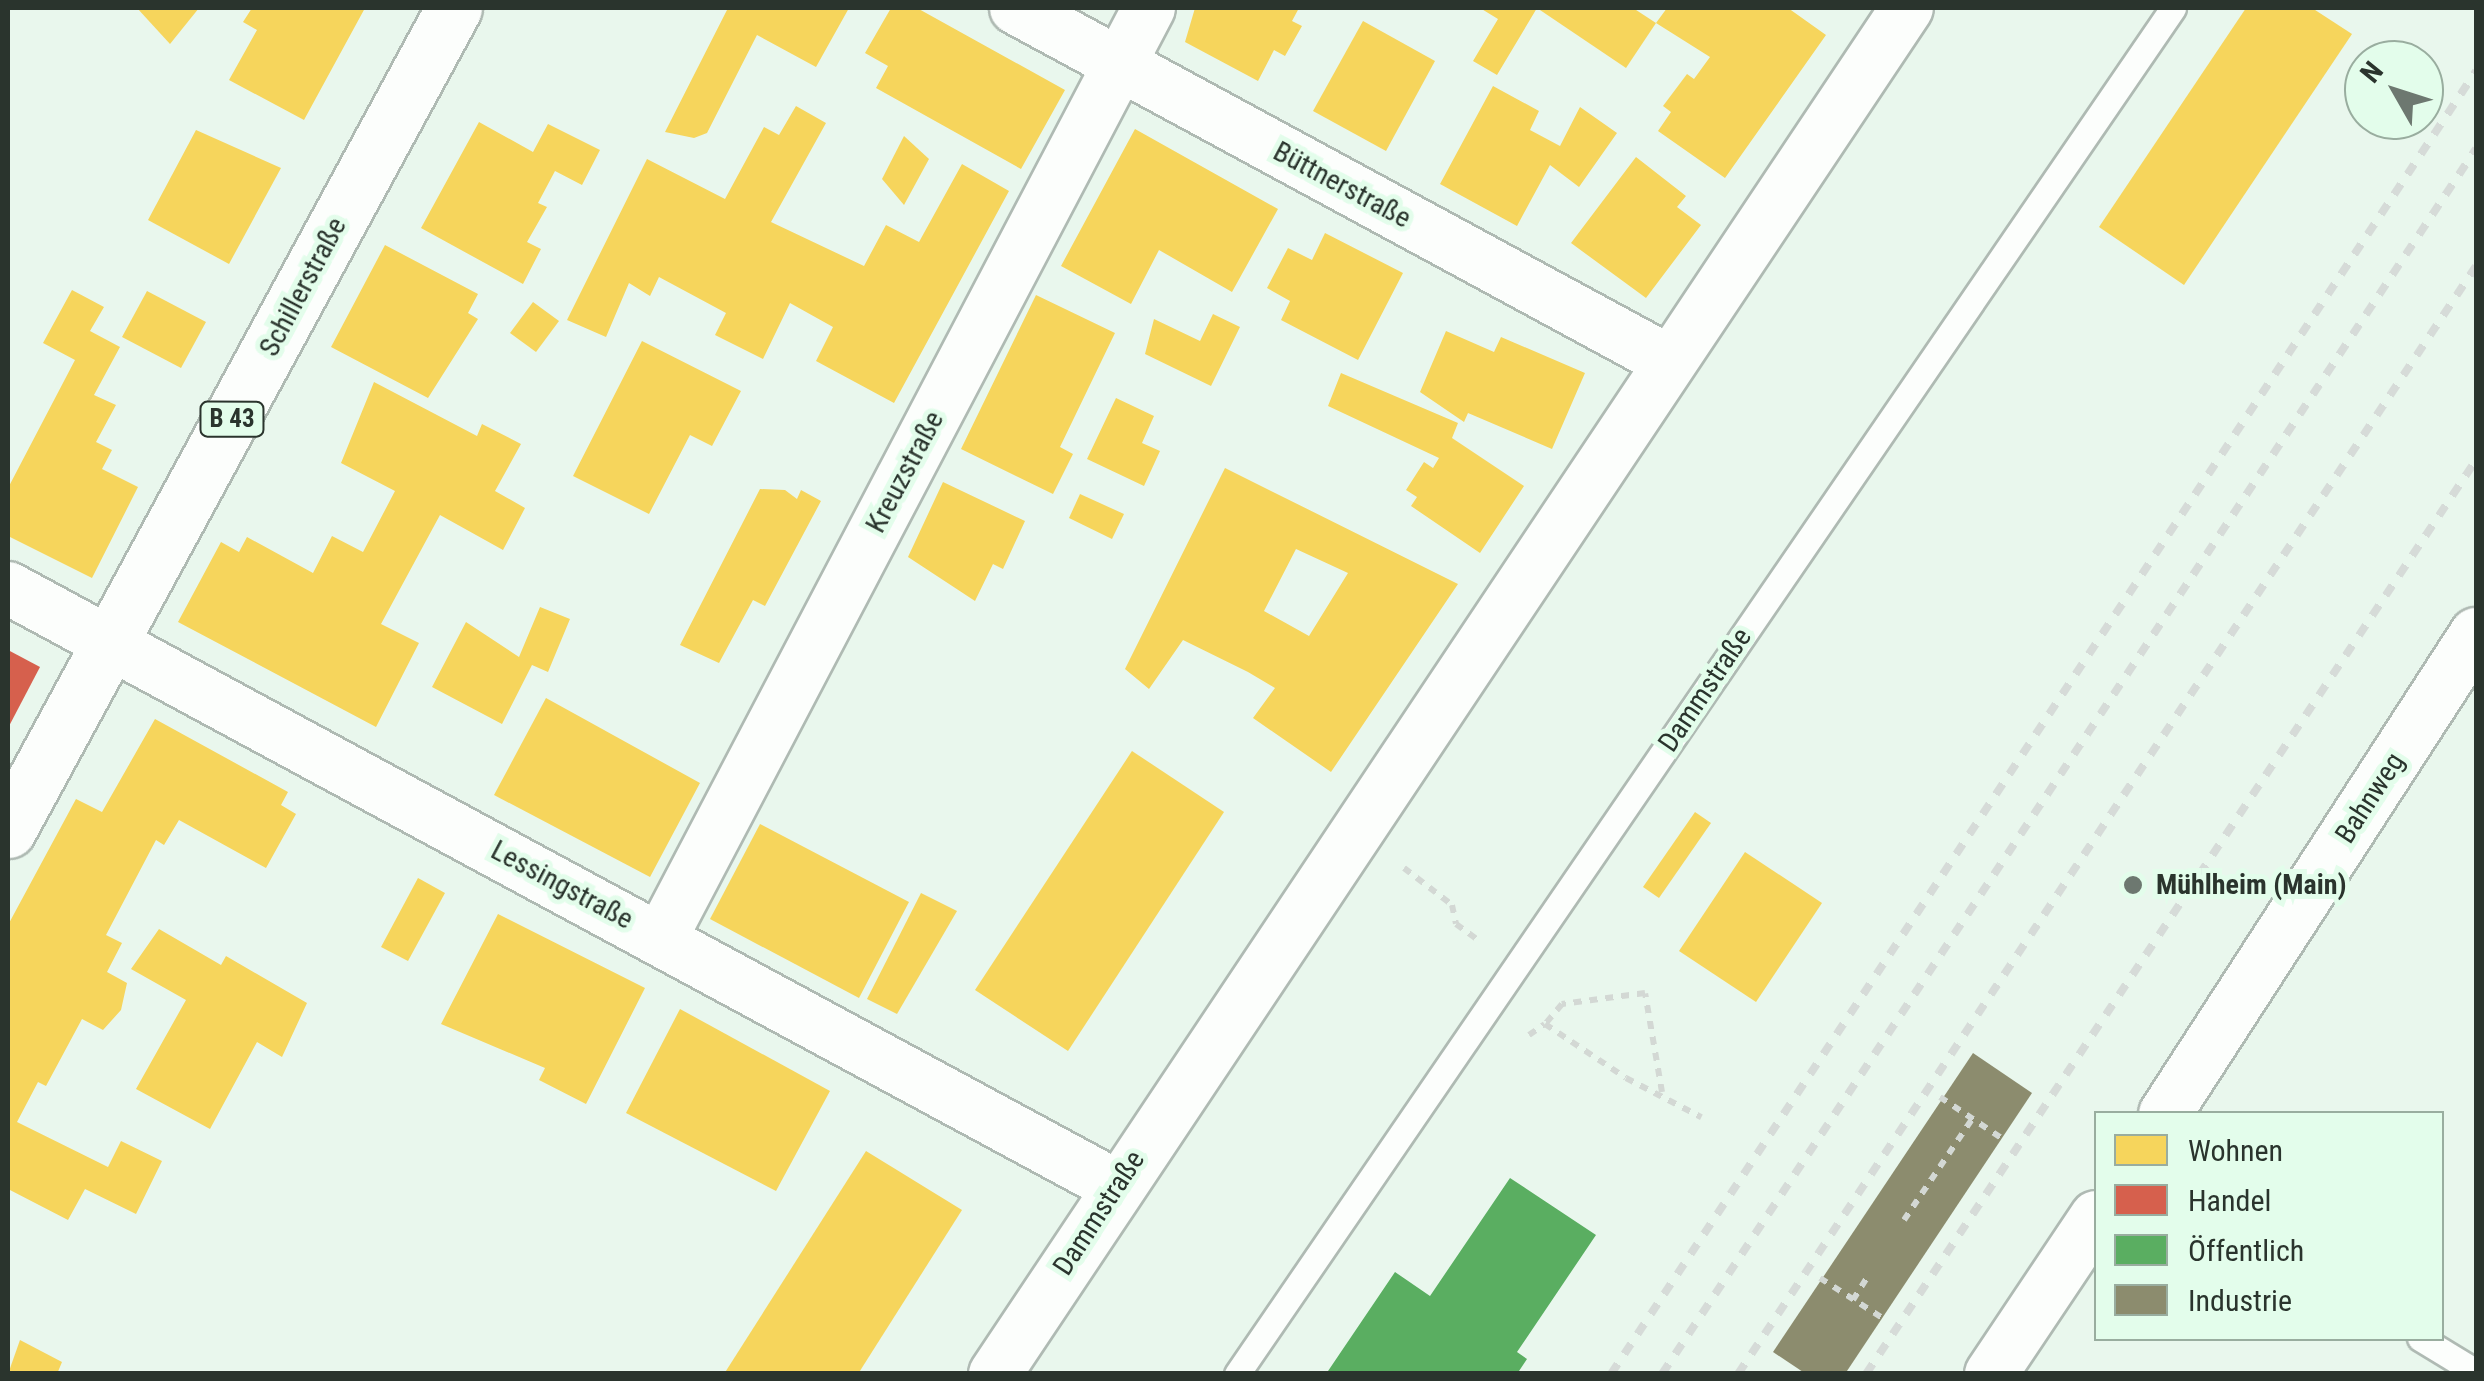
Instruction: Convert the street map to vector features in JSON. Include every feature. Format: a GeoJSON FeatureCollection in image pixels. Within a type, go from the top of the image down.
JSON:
{"type":"FeatureCollection","features":[{"type":"Feature","properties":{"kind":"main road","name":"Schillerstraße"},"geometry":{"type":"LineString","coordinates":[[8,830],[454,8]]}},
{"type":"Feature","properties":{"kind":"street","name":"Büttnerstraße"},"geometry":{"type":"LineString","coordinates":[[1016,8],[1668,361]]}},
{"type":"Feature","properties":{"kind":"street","name":"Kreuzstraße"},"geometry":{"type":"LineString","coordinates":[[661,938],[1149,8]]}},
{"type":"Feature","properties":{"kind":"street","name":"Dammstraße"},"geometry":{"type":"LineString","coordinates":[[995,1374],[1116,1186],[1907,8]]}},
{"type":"Feature","properties":{"kind":"street","name":"Lessingstraße"},"geometry":{"type":"LineString","coordinates":[[8,588],[1116,1186]]}},
{"type":"Feature","properties":{"kind":"street","name":"Bahnweg"},"geometry":{"type":"LineString","coordinates":[[2167,1111],[2476,634]]}},
{"type":"Feature","properties":{"kind":"street"},"geometry":{"type":"LineString","coordinates":[[1991,1374],[2094,1220]]}},
{"type":"Feature","properties":{"kind":"lane","name":"Dammstraße"},"geometry":{"type":"LineString","coordinates":[[1237,1374],[2173,8]]}},
{"type":"Feature","properties":{"kind":"lane"},"geometry":{"type":"LineString","coordinates":[[2425,1341],[2476,1372]]}},
{"type":"Feature","properties":{"kind":"path"},"geometry":{"type":"LineString","coordinates":[[1417,877],[1452,905]]}},
{"type":"Feature","properties":{"kind":"path"},"geometry":{"type":"LineString","coordinates":[[1662,1092],[1645,993],[1562,1004],[1546,1024],[1626,1078],[1662,1092],[1701,1117]]}},
{"type":"Feature","properties":{"kind":"path"},"geometry":{"type":"LineString","coordinates":[[1940,1097],[2003,1139]]}},
{"type":"Feature","properties":{"kind":"path"},"geometry":{"type":"LineString","coordinates":[[1904,1220],[1972,1119]]}},
{"type":"Feature","properties":{"kind":"path"},"geometry":{"type":"LineString","coordinates":[[1853,1300],[1868,1276]]}},
{"type":"Feature","properties":{"kind":"path"},"geometry":{"type":"LineString","coordinates":[[1820,1278],[1884,1320]]}},
{"type":"Feature","properties":{"kind":"building: Wohnen"},"geometry":{"type":"Polygon","coordinates":[[[137,8],[199,8],[170,44],[137,8]]]}},
{"type":"Feature","properties":{"kind":"building: Wohnen"},"geometry":{"type":"Polygon","coordinates":[[[252,8],[365,8],[304,120],[229,80],[257,30],[243,22],[252,8]]]}},
{"type":"Feature","properties":{"kind":"building: Wohnen"},"geometry":{"type":"Polygon","coordinates":[[[728,8],[849,8],[816,67],[757,35],[707,133],[694,138],[665,132],[728,8]]]}},
{"type":"Feature","properties":{"kind":"building: Wohnen"},"geometry":{"type":"Polygon","coordinates":[[[891,8],[917,8],[1065,90],[1021,169],[876,88],[888,66],[865,53],[891,8]]]}},
{"type":"Feature","properties":{"kind":"building: Wohnen"},"geometry":{"type":"Polygon","coordinates":[[[1195,8],[1299,8],[1292,21],[1302,26],[1285,56],[1274,50],[1258,81],[1185,42],[1195,8]]]}},
{"type":"Feature","properties":{"kind":"building: Wohnen"},"geometry":{"type":"Polygon","coordinates":[[[1480,8],[1537,8],[1497,75],[1473,61],[1498,19],[1480,8]]]}},
{"type":"Feature","properties":{"kind":"building: Wohnen"},"geometry":{"type":"Polygon","coordinates":[[[1537,8],[1633,8],[1656,23],[1626,68],[1537,8]]]}},
{"type":"Feature","properties":{"kind":"building: Wohnen"},"geometry":{"type":"Polygon","coordinates":[[[1667,8],[1788,8],[1826,35],[1725,178],[1658,131],[1671,112],[1663,106],[1687,74],[1694,79],[1710,57],[1656,23],[1667,8]]]}},
{"type":"Feature","properties":{"kind":"building: Wohnen"},"geometry":{"type":"Polygon","coordinates":[[[2246,8],[2312,8],[2352,34],[2344,40],[2344,46],[2184,285],[2099,227],[2246,8]]]}},
{"type":"Feature","properties":{"kind":"building: Wohnen"},"geometry":{"type":"Polygon","coordinates":[[[1363,21],[1435,61],[1386,151],[1313,111],[1363,21]]]}},
{"type":"Feature","properties":{"kind":"building: Wohnen"},"geometry":{"type":"Polygon","coordinates":[[[1493,86],[1539,111],[1530,130],[1560,146],[1580,107],[1617,133],[1579,187],[1550,165],[1517,226],[1440,184],[1493,86]]]}},
{"type":"Feature","properties":{"kind":"building: Wohnen"},"geometry":{"type":"Polygon","coordinates":[[[796,106],[826,123],[771,222],[864,266],[886,225],[919,242],[962,164],[1009,191],[894,403],[816,361],[833,327],[790,303],[763,359],[715,335],[726,313],[659,277],[650,296],[629,283],[606,337],[567,320],[647,159],[725,199],[764,127],[779,135],[796,106]]]}},
{"type":"Feature","properties":{"kind":"building: Wohnen"},"geometry":{"type":"Polygon","coordinates":[[[479,122],[533,152],[548,124],[600,150],[582,185],[555,171],[538,203],[547,207],[527,242],[541,249],[523,284],[421,228],[479,122]]]}},
{"type":"Feature","properties":{"kind":"building: Wohnen"},"geometry":{"type":"Polygon","coordinates":[[[1135,129],[1278,209],[1232,292],[1159,250],[1131,304],[1061,266],[1135,129]]]}},
{"type":"Feature","properties":{"kind":"building: Wohnen"},"geometry":{"type":"Polygon","coordinates":[[[196,130],[281,168],[229,264],[148,220],[196,130]]]}},
{"type":"Feature","properties":{"kind":"building: Wohnen"},"geometry":{"type":"Polygon","coordinates":[[[904,136],[929,159],[904,205],[882,179],[904,136]]]}},
{"type":"Feature","properties":{"kind":"building: Wohnen"},"geometry":{"type":"Polygon","coordinates":[[[1636,157],[1686,196],[1677,207],[1701,225],[1646,298],[1571,243],[1636,157]]]}},
{"type":"Feature","properties":{"kind":"building: Wohnen"},"geometry":{"type":"Polygon","coordinates":[[[1325,233],[1403,273],[1358,360],[1281,320],[1290,301],[1267,288],[1288,248],[1312,260],[1325,233]]]}},
{"type":"Feature","properties":{"kind":"building: Wohnen"},"geometry":{"type":"Polygon","coordinates":[[[385,245],[478,294],[468,313],[478,319],[428,398],[331,347],[385,245]]]}},
{"type":"Feature","properties":{"kind":"building: Wohnen"},"geometry":{"type":"Polygon","coordinates":[[[72,290],[104,307],[90,331],[120,347],[94,395],[116,405],[96,442],[112,450],[102,469],[138,487],[92,578],[8,536],[8,488],[75,360],[43,343],[72,290]]]}},
{"type":"Feature","properties":{"kind":"building: Wohnen"},"geometry":{"type":"Polygon","coordinates":[[[147,291],[206,322],[181,368],[122,337],[147,291]]]}},
{"type":"Feature","properties":{"kind":"building: Wohnen"},"geometry":{"type":"Polygon","coordinates":[[[1036,295],[1115,333],[1060,447],[1073,454],[1053,494],[961,449],[1036,295]]]}},
{"type":"Feature","properties":{"kind":"building: Wohnen"},"geometry":{"type":"Polygon","coordinates":[[[533,302],[559,321],[536,352],[510,333],[533,302]]]}},
{"type":"Feature","properties":{"kind":"building: Wohnen"},"geometry":{"type":"Polygon","coordinates":[[[1213,314],[1240,327],[1211,386],[1145,354],[1154,319],[1200,341],[1213,314]]]}},
{"type":"Feature","properties":{"kind":"building: Wohnen"},"geometry":{"type":"Polygon","coordinates":[[[1446,331],[1494,352],[1501,337],[1585,373],[1552,449],[1468,413],[1464,422],[1420,392],[1446,331]]]}},
{"type":"Feature","properties":{"kind":"building: Wohnen"},"geometry":{"type":"Polygon","coordinates":[[[642,341],[741,391],[712,446],[690,435],[649,514],[573,476],[642,341]]]}},
{"type":"Feature","properties":{"kind":"building: Wohnen"},"geometry":{"type":"Polygon","coordinates":[[[1341,373],[1458,423],[1452,438],[1524,486],[1480,553],[1411,506],[1417,497],[1406,490],[1424,462],[1433,468],[1439,458],[1328,406],[1341,373]]]}},
{"type":"Feature","properties":{"kind":"building: Wohnen"},"geometry":{"type":"Polygon","coordinates":[[[374,382],[477,436],[482,424],[521,444],[495,491],[525,508],[503,550],[440,515],[381,624],[419,643],[376,727],[178,622],[221,542],[239,552],[247,537],[313,573],[332,536],[363,552],[395,491],[341,463],[374,382]]]}},
{"type":"Feature","properties":{"kind":"building: Wohnen"},"geometry":{"type":"Polygon","coordinates":[[[1116,398],[1154,416],[1142,443],[1160,451],[1144,486],[1087,459],[1116,398]]]}},
{"type":"Feature","properties":{"kind":"building: Wohnen"},"geometry":{"type":"Polygon","coordinates":[[[1225,468],[1458,584],[1331,772],[1253,718],[1275,688],[1248,672],[1183,640],[1149,689],[1125,669],[1225,468]],[[1296,549],[1264,611],[1309,636],[1348,573],[1296,549]]]}},
{"type":"Feature","properties":{"kind":"building: Wohnen"},"geometry":{"type":"Polygon","coordinates":[[[943,482],[1025,521],[1003,569],[993,564],[975,601],[908,557],[943,482]]]}},
{"type":"Feature","properties":{"kind":"building: Wohnen"},"geometry":{"type":"Polygon","coordinates":[[[760,489],[785,490],[797,499],[801,490],[821,501],[765,606],[753,600],[719,663],[680,645],[760,489]]]}},
{"type":"Feature","properties":{"kind":"building: Wohnen"},"geometry":{"type":"Polygon","coordinates":[[[1080,494],[1124,514],[1112,539],[1069,518],[1080,494]]]}},
{"type":"Feature","properties":{"kind":"building: Wohnen"},"geometry":{"type":"Polygon","coordinates":[[[540,607],[570,619],[548,672],[532,665],[502,724],[432,687],[466,622],[519,657],[540,607]]]}},
{"type":"Feature","properties":{"kind":"building: Wohnen"},"geometry":{"type":"Polygon","coordinates":[[[546,698],[700,783],[650,877],[494,795],[546,698]]]}},
{"type":"Feature","properties":{"kind":"building: Wohnen"},"geometry":{"type":"Polygon","coordinates":[[[155,719],[288,792],[281,805],[296,814],[266,868],[179,820],[164,845],[156,840],[106,935],[122,943],[107,972],[127,983],[121,1010],[103,1030],[82,1019],[46,1086],[38,1082],[17,1122],[108,1167],[121,1141],[162,1161],[136,1214],[85,1189],[68,1220],[8,1189],[8,925],[76,799],[102,812],[155,719]]]}},
{"type":"Feature","properties":{"kind":"building: Wohnen"},"geometry":{"type":"Polygon","coordinates":[[[1132,751],[1224,812],[1068,1051],[975,990],[1132,751]]]}},
{"type":"Feature","properties":{"kind":"building: Wohnen"},"geometry":{"type":"Polygon","coordinates":[[[1695,812],[1711,823],[1659,898],[1643,887],[1695,812]]]}},
{"type":"Feature","properties":{"kind":"building: Wohnen"},"geometry":{"type":"Polygon","coordinates":[[[760,824],[909,902],[859,998],[710,919],[760,824]]]}},
{"type":"Feature","properties":{"kind":"building: Wohnen"},"geometry":{"type":"Polygon","coordinates":[[[1745,852],[1822,903],[1756,1002],[1679,951],[1745,852]]]}},
{"type":"Feature","properties":{"kind":"building: Wohnen"},"geometry":{"type":"Polygon","coordinates":[[[418,878],[445,893],[408,961],[381,947],[418,878]]]}},
{"type":"Feature","properties":{"kind":"building: Wohnen"},"geometry":{"type":"Polygon","coordinates":[[[921,893],[957,911],[897,1014],[867,999],[921,893]]]}},
{"type":"Feature","properties":{"kind":"building: Wohnen"},"geometry":{"type":"Polygon","coordinates":[[[498,914],[645,988],[586,1104],[539,1080],[545,1068],[441,1024],[498,914]]]}},
{"type":"Feature","properties":{"kind":"building: Wohnen"},"geometry":{"type":"Polygon","coordinates":[[[159,929],[221,965],[226,956],[307,1003],[282,1057],[257,1042],[210,1129],[136,1089],[186,1000],[131,969],[159,929]]]}},
{"type":"Feature","properties":{"kind":"building: Wohnen"},"geometry":{"type":"Polygon","coordinates":[[[680,1009],[830,1091],[776,1191],[626,1113],[680,1009]]]}},
{"type":"Feature","properties":{"kind":"building: Wohnen"},"geometry":{"type":"Polygon","coordinates":[[[866,1151],[962,1210],[858,1374],[724,1374],[866,1151]]]}},
{"type":"Feature","properties":{"kind":"building: Wohnen"},"geometry":{"type":"Polygon","coordinates":[[[20,1340],[62,1362],[57,1374],[8,1374],[20,1340]]]}},
{"type":"Feature","properties":{"kind":"building: Handel"},"geometry":{"type":"Polygon","coordinates":[[[8,650],[40,667],[8,728],[8,650]]]}},
{"type":"Feature","properties":{"kind":"building: Öffentlich"},"geometry":{"type":"Polygon","coordinates":[[[1510,1178],[1596,1235],[1517,1352],[1527,1359],[1517,1374],[1326,1374],[1395,1272],[1430,1296],[1510,1178]]]}},
{"type":"Feature","properties":{"kind":"building: Industrie"},"geometry":{"type":"Polygon","coordinates":[[[1973,1053],[2032,1093],[1845,1374],[1806,1374],[1773,1352],[1973,1053]]]}},
{"type":"Feature","properties":{"kind":"railway"},"geometry":{"type":"LineString","coordinates":[[1611,1374],[2476,71]]}},
{"type":"Feature","properties":{"kind":"railway"},"geometry":{"type":"LineString","coordinates":[[1662,1374],[2476,149]]}},
{"type":"Feature","properties":{"kind":"railway"},"geometry":{"type":"LineString","coordinates":[[1738,1374],[2476,266]]}},
{"type":"Feature","properties":{"kind":"railway"},"geometry":{"type":"LineString","coordinates":[[1866,1374],[2476,460]]}},
{"type":"Feature","properties":{"kind":"place","name":"Mühlheim (Main)"},"geometry":{"type":"Point","coordinates":[2133,885]}}]}
